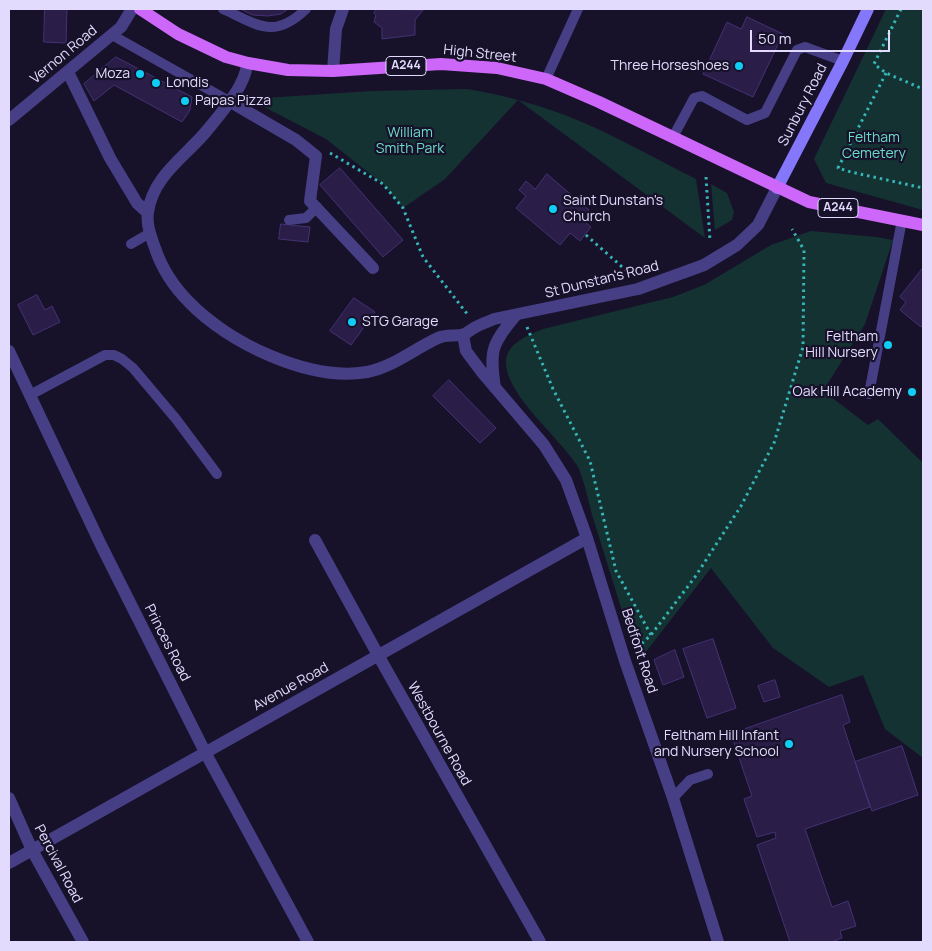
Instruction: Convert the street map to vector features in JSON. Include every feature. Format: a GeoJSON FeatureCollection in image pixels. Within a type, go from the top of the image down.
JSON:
{"type":"FeatureCollection","features":[{"type":"Feature","properties":{"kind":"main road","name":"High Street"},"geometry":{"type":"LineString","coordinates":[[140,9],[156,13],[178,34],[226,57],[288,70],[333,71],[441,64],[497,68],[546,79],[599,102],[777,188]]}},
{"type":"Feature","properties":{"kind":"main road","name":"A244"},"geometry":{"type":"LineString","coordinates":[[777,188],[816,204],[923,225]]}},
{"type":"Feature","properties":{"kind":"street","name":"Vernon Road"},"geometry":{"type":"LineString","coordinates":[[9,120],[121,27],[132,9]]}},
{"type":"Feature","properties":{"kind":"street"},"geometry":{"type":"LineString","coordinates":[[333,71],[336,29],[343,9]]}},
{"type":"Feature","properties":{"kind":"street","name":"Sunbury Road"},"geometry":{"type":"LineString","coordinates":[[777,188],[868,9]]}},
{"type":"Feature","properties":{"kind":"street","name":"St Dunstan's Road"},"geometry":{"type":"LineString","coordinates":[[248,63],[242,81],[229,101],[204,134],[164,174],[151,197],[148,213],[150,234],[160,261],[189,303],[211,321],[265,354],[308,369],[338,374],[367,372],[390,365],[441,337],[463,335],[474,327],[494,319],[638,289],[704,265],[737,245],[758,225],[777,188]]}},
{"type":"Feature","properties":{"kind":"street"},"geometry":{"type":"LineString","coordinates":[[68,72],[110,158],[137,203],[148,213]]}},
{"type":"Feature","properties":{"kind":"street"},"geometry":{"type":"LineString","coordinates":[[229,101],[296,140],[316,156],[310,200],[373,268]]}},
{"type":"Feature","properties":{"kind":"street"},"geometry":{"type":"LineString","coordinates":[[495,388],[492,366],[493,349],[499,336],[518,315]]}},
{"type":"Feature","properties":{"kind":"street"},"geometry":{"type":"LineString","coordinates":[[463,335],[466,351],[495,388]]}},
{"type":"Feature","properties":{"kind":"street","name":"Princes Road"},"geometry":{"type":"LineString","coordinates":[[9,351],[101,545],[205,752],[308,942]]}},
{"type":"Feature","properties":{"kind":"street","name":"Bedfont Road"},"geometry":{"type":"LineString","coordinates":[[495,388],[544,445],[558,467],[576,505],[625,661],[672,798],[718,942]]}},
{"type":"Feature","properties":{"kind":"street","name":"Avenue Road"},"geometry":{"type":"LineString","coordinates":[[9,863],[587,538]]}},
{"type":"Feature","properties":{"kind":"street","name":"Westbourne Road"},"geometry":{"type":"LineString","coordinates":[[315,540],[540,942]]}},
{"type":"Feature","properties":{"kind":"street","name":"Percival Road"},"geometry":{"type":"LineString","coordinates":[[9,798],[32,850],[83,942]]}},
{"type":"Feature","properties":{"kind":"lane"},"geometry":{"type":"LineString","coordinates":[[224,9],[258,25],[274,28],[289,24],[306,9]]}},
{"type":"Feature","properties":{"kind":"lane"},"geometry":{"type":"LineString","coordinates":[[546,79],[578,9]]}},
{"type":"Feature","properties":{"kind":"lane"},"geometry":{"type":"LineString","coordinates":[[112,35],[229,101]]}},
{"type":"Feature","properties":{"kind":"lane"},"geometry":{"type":"LineString","coordinates":[[673,137],[694,98],[702,96],[747,120],[765,113],[797,50],[805,47],[842,62]]}},
{"type":"Feature","properties":{"kind":"lane"},"geometry":{"type":"LineString","coordinates":[[289,220],[306,218],[317,207]]}},
{"type":"Feature","properties":{"kind":"lane"},"geometry":{"type":"LineString","coordinates":[[869,394],[902,220]]}},
{"type":"Feature","properties":{"kind":"lane"},"geometry":{"type":"LineString","coordinates":[[131,244],[150,234]]}},
{"type":"Feature","properties":{"kind":"lane"},"geometry":{"type":"LineString","coordinates":[[30,395],[105,355],[114,354],[133,368],[176,419],[217,474]]}},
{"type":"Feature","properties":{"kind":"lane"},"geometry":{"type":"LineString","coordinates":[[672,798],[690,780],[708,774]]}},
{"type":"Feature","properties":{"kind":"path"},"geometry":{"type":"LineString","coordinates":[[901,9],[874,64],[886,73],[923,89]]}},
{"type":"Feature","properties":{"kind":"path"},"geometry":{"type":"LineString","coordinates":[[886,73],[838,168],[923,188]]}},
{"type":"Feature","properties":{"kind":"path"},"geometry":{"type":"LineString","coordinates":[[316,156],[328,151],[383,184],[403,208],[423,256],[468,316],[474,327]]}},
{"type":"Feature","properties":{"kind":"path"},"geometry":{"type":"LineString","coordinates":[[706,177],[710,241]]}},
{"type":"Feature","properties":{"kind":"path"},"geometry":{"type":"LineString","coordinates":[[625,661],[651,635],[695,577],[741,506],[774,443],[803,347],[804,250],[792,229]]}},
{"type":"Feature","properties":{"kind":"path"},"geometry":{"type":"LineString","coordinates":[[586,235],[629,273]]}},
{"type":"Feature","properties":{"kind":"path"},"geometry":{"type":"LineString","coordinates":[[518,315],[590,461],[616,572],[651,635]]}},
{"type":"Feature","properties":{"kind":"green space","name":"Feltham Cemetery"},"geometry":{"type":"Polygon","coordinates":[[[886,9],[923,9],[923,210],[826,183],[814,159],[886,9]]]}},
{"type":"Feature","properties":{"kind":"green space","name":"William Smith Park"},"geometry":{"type":"Polygon","coordinates":[[[467,89],[509,97],[550,110],[592,126],[696,179],[705,238],[518,100],[445,179],[403,208],[383,184],[326,139],[249,99],[372,91],[467,89]]]}},
{"type":"Feature","properties":{"kind":"green space"},"geometry":{"type":"Polygon","coordinates":[[[711,184],[727,193],[734,212],[732,220],[715,230],[711,184]]]}},
{"type":"Feature","properties":{"kind":"green space"},"geometry":{"type":"Polygon","coordinates":[[[811,231],[893,240],[865,324],[823,391],[868,425],[878,419],[923,463],[923,758],[885,729],[863,675],[829,687],[773,648],[711,568],[638,662],[579,469],[568,453],[523,401],[508,375],[507,355],[514,345],[531,334],[543,329],[673,297],[704,285],[771,245],[811,231]]]}},
{"type":"Feature","properties":{"kind":"building"},"geometry":{"type":"Polygon","coordinates":[[[45,9],[67,9],[66,43],[44,42],[45,9]]]}},
{"type":"Feature","properties":{"kind":"building"},"geometry":{"type":"Polygon","coordinates":[[[241,9],[288,9],[281,14],[268,16],[253,15],[241,9]]]}},
{"type":"Feature","properties":{"kind":"building"},"geometry":{"type":"Polygon","coordinates":[[[377,9],[423,10],[415,20],[415,35],[382,39],[382,28],[374,22],[376,15],[374,13],[377,9]]]}},
{"type":"Feature","properties":{"kind":"building"},"geometry":{"type":"Polygon","coordinates":[[[747,17],[783,34],[753,97],[703,74],[727,22],[741,29],[747,17]]]}},
{"type":"Feature","properties":{"kind":"building"},"geometry":{"type":"Polygon","coordinates":[[[116,57],[192,97],[190,110],[182,122],[114,85],[94,101],[84,84],[116,57]]]}},
{"type":"Feature","properties":{"kind":"building"},"geometry":{"type":"Polygon","coordinates":[[[340,168],[403,240],[383,257],[320,185],[340,168]]]}},
{"type":"Feature","properties":{"kind":"building","name":"Saint Dunstan's Church"},"geometry":{"type":"Polygon","coordinates":[[[547,174],[589,210],[581,219],[591,227],[580,241],[570,233],[560,245],[516,208],[526,196],[519,190],[526,181],[535,189],[547,174]]]}},
{"type":"Feature","properties":{"kind":"building"},"geometry":{"type":"Polygon","coordinates":[[[281,224],[310,227],[308,242],[279,239],[281,224]]]}},
{"type":"Feature","properties":{"kind":"building"},"geometry":{"type":"Polygon","coordinates":[[[923,268],[923,324],[921,327],[900,310],[906,302],[900,297],[923,268]]]}},
{"type":"Feature","properties":{"kind":"building"},"geometry":{"type":"Polygon","coordinates":[[[37,295],[45,310],[52,306],[60,322],[33,335],[18,305],[37,295]]]}},
{"type":"Feature","properties":{"kind":"building","name":"STG Garage"},"geometry":{"type":"Polygon","coordinates":[[[354,298],[375,312],[351,345],[330,331],[354,298]]]}},
{"type":"Feature","properties":{"kind":"building"},"geometry":{"type":"Polygon","coordinates":[[[449,380],[496,428],[480,443],[433,396],[449,380]]]}},
{"type":"Feature","properties":{"kind":"building"},"geometry":{"type":"Polygon","coordinates":[[[713,639],[736,708],[707,718],[683,649],[713,639]]]}},
{"type":"Feature","properties":{"kind":"building"},"geometry":{"type":"Polygon","coordinates":[[[675,650],[684,677],[663,685],[654,660],[675,650]]]}},
{"type":"Feature","properties":{"kind":"building"},"geometry":{"type":"Polygon","coordinates":[[[775,680],[780,697],[764,702],[758,686],[775,680]]]}},
{"type":"Feature","properties":{"kind":"building"},"geometry":{"type":"Polygon","coordinates":[[[842,695],[850,722],[843,725],[870,807],[805,829],[832,907],[848,901],[856,926],[840,931],[842,938],[831,942],[790,942],[757,845],[776,838],[775,832],[757,837],[744,799],[752,796],[731,734],[842,695]]]}},
{"type":"Feature","properties":{"kind":"building"},"geometry":{"type":"Polygon","coordinates":[[[902,746],[918,795],[872,811],[855,762],[902,746]]]}},
{"type":"Feature","properties":{"kind":"place","name":"Three Horseshoes"},"geometry":{"type":"Point","coordinates":[739,66]}},
{"type":"Feature","properties":{"kind":"place","name":"Moza"},"geometry":{"type":"Point","coordinates":[140,74]}},
{"type":"Feature","properties":{"kind":"place","name":"Londis"},"geometry":{"type":"Point","coordinates":[156,83]}},
{"type":"Feature","properties":{"kind":"place","name":"Papas Pizza"},"geometry":{"type":"Point","coordinates":[185,101]}},
{"type":"Feature","properties":{"kind":"place","name":"Saint Dunstan's Church"},"geometry":{"type":"Point","coordinates":[553,209]}},
{"type":"Feature","properties":{"kind":"place","name":"STG Garage"},"geometry":{"type":"Point","coordinates":[352,322]}},
{"type":"Feature","properties":{"kind":"place","name":"Feltham Hill Nursery"},"geometry":{"type":"Point","coordinates":[888,345]}},
{"type":"Feature","properties":{"kind":"place","name":"Oak Hill Academy"},"geometry":{"type":"Point","coordinates":[912,392]}},
{"type":"Feature","properties":{"kind":"place","name":"Feltham Hill Infant and Nursery School"},"geometry":{"type":"Point","coordinates":[789,744]}}]}
